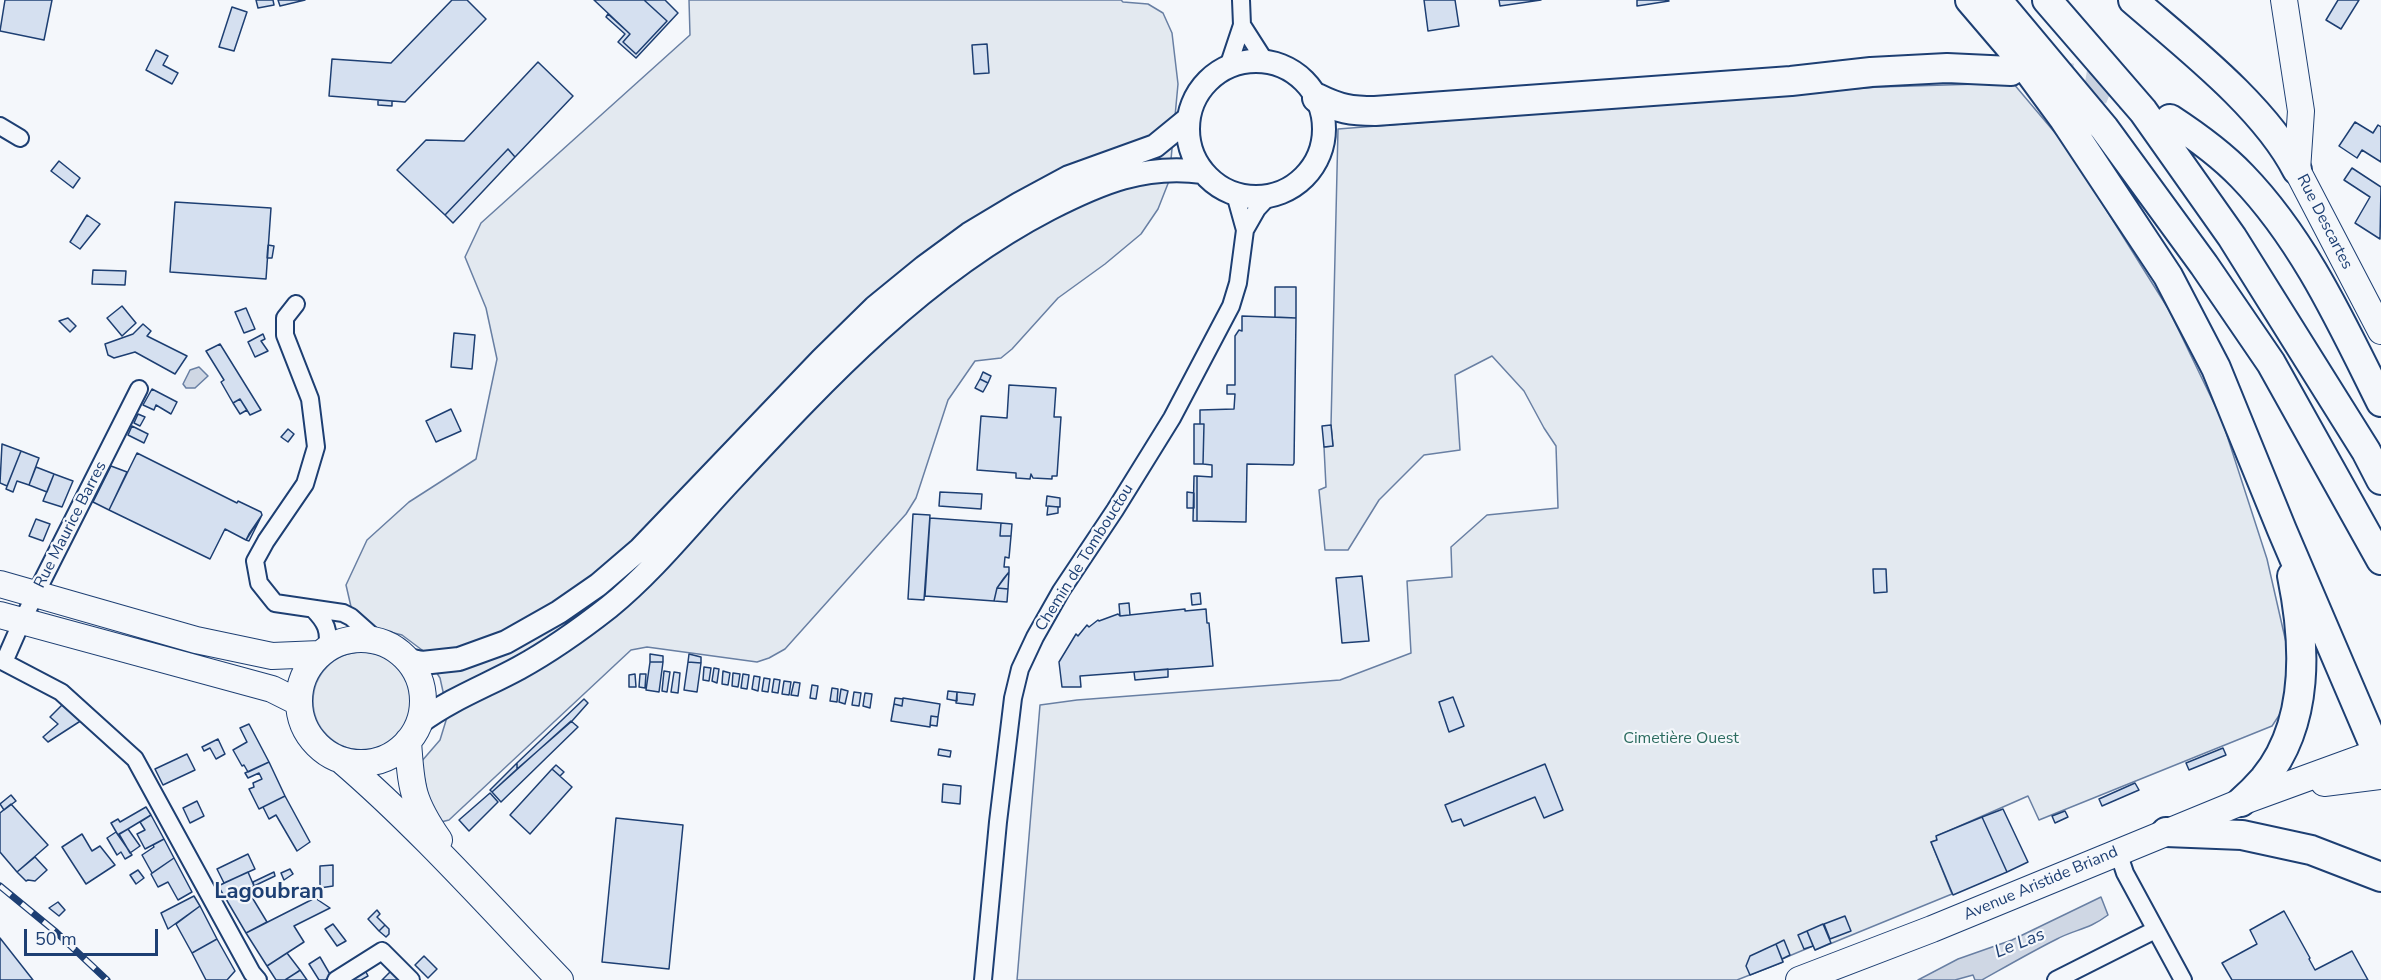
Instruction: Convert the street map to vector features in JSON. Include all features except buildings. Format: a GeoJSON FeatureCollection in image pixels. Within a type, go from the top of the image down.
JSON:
{"type":"FeatureCollection","features":[{"type":"Feature","properties":{"kind":"highway"},"geometry":{"type":"LineString","coordinates":[[1970,0],[2017,55],[2064,119],[2168,276],[2217,368],[2282,530],[2380,759]]}},
{"type":"Feature","properties":{"kind":"highway"},"geometry":{"type":"LineString","coordinates":[[1997,0],[2104,128],[2205,265],[2271,363],[2381,560]]}},
{"type":"Feature","properties":{"kind":"highway"},"geometry":{"type":"LineString","coordinates":[[2047,0],[2143,111],[2218,218],[2360,442],[2381,480]]}},
{"type":"Feature","properties":{"kind":"highway"},"geometry":{"type":"LineString","coordinates":[[2133,0],[2234,91],[2271,129],[2287,150],[2297,170]]}},
{"type":"Feature","properties":{"kind":"highway"},"geometry":{"type":"LineString","coordinates":[[1317,98],[1350,111],[1375,111],[1791,81],[1871,72],[1947,69],[2011,71]]}},
{"type":"Feature","properties":{"kind":"highway"},"geometry":{"type":"LineString","coordinates":[[2170,119],[2220,156],[2242,176],[2271,210],[2331,302],[2381,402]]}},
{"type":"Feature","properties":{"kind":"highway"},"geometry":{"type":"LineString","coordinates":[[2241,802],[2264,779],[2280,754],[2294,718],[2302,680],[2302,648],[2295,593],[2282,530]]}},
{"type":"Feature","properties":{"kind":"highway"},"geometry":{"type":"LineString","coordinates":[[2166,832],[2242,836],[2311,850],[2381,878]]}},
{"type":"Feature","properties":{"kind":"main road","name":"Rue Descartes"},"geometry":{"type":"LineString","coordinates":[[2284,0],[2301,111],[2297,170],[2381,331]]}},
{"type":"Feature","properties":{"kind":"main road"},"geometry":{"type":"LineString","coordinates":[[1246,62],[1264,62],[1281,65],[1295,73],[1307,84],[1317,98],[1322,113],[1323,144],[1309,172],[1297,183],[1269,196],[1252,197],[1235,194],[1218,185],[1203,172],[1193,156],[1188,138],[1188,119],[1201,88],[1213,76],[1228,67],[1246,62]]}},
{"type":"Feature","properties":{"kind":"main road"},"geometry":{"type":"LineString","coordinates":[[408,660],[422,663],[459,659],[506,642],[559,612],[598,585],[640,549],[875,307],[924,267],[969,234],[1019,204],[1070,177],[1155,146],[1188,119]]}},
{"type":"Feature","properties":{"kind":"main road"},"geometry":{"type":"LineString","coordinates":[[341,760],[370,763],[385,759],[398,751],[414,731],[468,693],[519,668],[610,606],[654,563],[837,370],[888,321],[936,281],[1022,223],[1103,184],[1133,174],[1163,170],[1203,172]]}},
{"type":"Feature","properties":{"kind":"main road"},"geometry":{"type":"LineString","coordinates":[[0,584],[207,643],[272,656],[324,651],[352,639],[378,641],[394,649],[408,660],[417,674],[422,690],[423,706],[414,731],[412,793],[421,814],[471,887]]}},
{"type":"Feature","properties":{"kind":"main road"},"geometry":{"type":"LineString","coordinates":[[11,618],[272,689],[298,702]]}},
{"type":"Feature","properties":{"kind":"main road"},"geometry":{"type":"LineString","coordinates":[[324,651],[308,668],[301,684],[298,702],[302,721],[310,738],[363,779],[560,980]]}},
{"type":"Feature","properties":{"kind":"main road","name":"Avenue Aristide Briand"},"geometry":{"type":"LineString","coordinates":[[1799,980],[1942,925],[2241,802],[2380,759]]}},
{"type":"Feature","properties":{"kind":"street"},"geometry":{"type":"LineString","coordinates":[[1228,67],[1242,25],[1241,0]]}},
{"type":"Feature","properties":{"kind":"street"},"geometry":{"type":"LineString","coordinates":[[1242,25],[1264,62]]}},
{"type":"Feature","properties":{"kind":"street"},"geometry":{"type":"LineString","coordinates":[[0,126],[20,138]]}},
{"type":"Feature","properties":{"kind":"street","name":"Chemin de Tombouctou"},"geometry":{"type":"LineString","coordinates":[[983,980],[998,822],[1013,698],[1020,669],[1061,591],[1172,418],[1231,306],[1239,283],[1245,230],[1235,194]]}},
{"type":"Feature","properties":{"kind":"street","name":"Chemin de Tombouctou"},"geometry":{"type":"LineString","coordinates":[[1245,230],[1257,209],[1269,196]]}},
{"type":"Feature","properties":{"kind":"street"},"geometry":{"type":"LineString","coordinates":[[296,304],[285,318],[285,335],[310,399],[316,447],[305,484],[255,561],[259,582],[275,603],[343,613],[351,617],[378,641]]}},
{"type":"Feature","properties":{"kind":"street","name":"Rue Maurice Barres"},"geometry":{"type":"LineString","coordinates":[[2,661],[11,618],[35,595],[140,389]]}},
{"type":"Feature","properties":{"kind":"street"},"geometry":{"type":"LineString","coordinates":[[313,609],[323,618],[330,634],[324,651]]}},
{"type":"Feature","properties":{"kind":"street"},"geometry":{"type":"LineString","coordinates":[[2,661],[61,692],[135,759],[258,980]]}},
{"type":"Feature","properties":{"kind":"street"},"geometry":{"type":"LineString","coordinates":[[2118,852],[2125,873],[2183,980]]}},
{"type":"Feature","properties":{"kind":"street"},"geometry":{"type":"LineString","coordinates":[[2056,980],[2155,930]]}},
{"type":"Feature","properties":{"kind":"street"},"geometry":{"type":"LineString","coordinates":[[336,980],[382,951],[411,980]]}},
{"type":"Feature","properties":{"kind":"green space"},"geometry":{"type":"Polygon","coordinates":[[[689,0],[1121,0],[1148,4],[1163,13],[1172,33],[1178,84],[1169,181],[1158,209],[1141,234],[1058,298],[1001,358],[975,361],[948,400],[916,498],[906,514],[785,649],[757,662],[647,647],[631,650],[449,820],[437,823],[432,815],[421,762],[440,740],[448,714],[440,678],[422,650],[402,635],[366,626],[352,611],[346,585],[367,540],[409,502],[476,459],[497,359],[486,308],[465,257],[481,223],[690,35],[689,0]]]}},
{"type":"Feature","properties":{"kind":"green space","name":"Cimetière Ouest"},"geometry":{"type":"Polygon","coordinates":[[[2013,83],[2067,147],[2169,310],[2222,420],[2267,559],[2290,660],[2282,711],[2272,726],[2039,820],[2028,796],[1937,836],[1937,840],[1931,842],[1952,894],[1815,950],[1813,946],[1782,959],[1783,962],[1737,980],[1017,980],[1040,705],[1077,700],[1340,680],[1411,653],[1407,581],[1452,577],[1451,547],[1487,515],[1558,508],[1556,446],[1524,391],[1492,356],[1455,375],[1460,450],[1424,455],[1379,500],[1348,550],[1325,550],[1319,490],[1326,487],[1324,447],[1333,446],[1331,425],[1338,129],[1878,87],[2013,83]]]}},
{"type":"Feature","properties":{"kind":"green space"},"geometry":{"type":"Polygon","coordinates":[[[362,652],[381,656],[397,666],[407,682],[411,701],[407,720],[397,736],[381,746],[362,750],[343,746],[327,736],[317,720],[313,701],[317,682],[327,666],[343,656],[362,652]]]}},
{"type":"Feature","properties":{"kind":"water"},"geometry":{"type":"Polygon","coordinates":[[[199,367],[208,376],[195,388],[186,388],[183,384],[190,370],[199,367]]]}},
{"type":"Feature","properties":{"kind":"water","name":"Le Las"},"geometry":{"type":"Polygon","coordinates":[[[2101,897],[2108,915],[2094,924],[2047,944],[1982,980],[1975,980],[1973,975],[1955,980],[1918,980],[1958,959],[2012,940],[2101,897]]]}},
{"type":"Feature","properties":{"kind":"tunnel"},"geometry":{"type":"LineString","coordinates":[[2044,73],[2086,80],[2137,101]]}},
{"type":"Feature","properties":{"kind":"railway"},"geometry":{"type":"LineString","coordinates":[[0,886],[56,932],[107,980]]}},
{"type":"Feature","properties":{"kind":"district","name":"Lagoubran"},"geometry":{"type":"Point","coordinates":[269,893]}}]}
